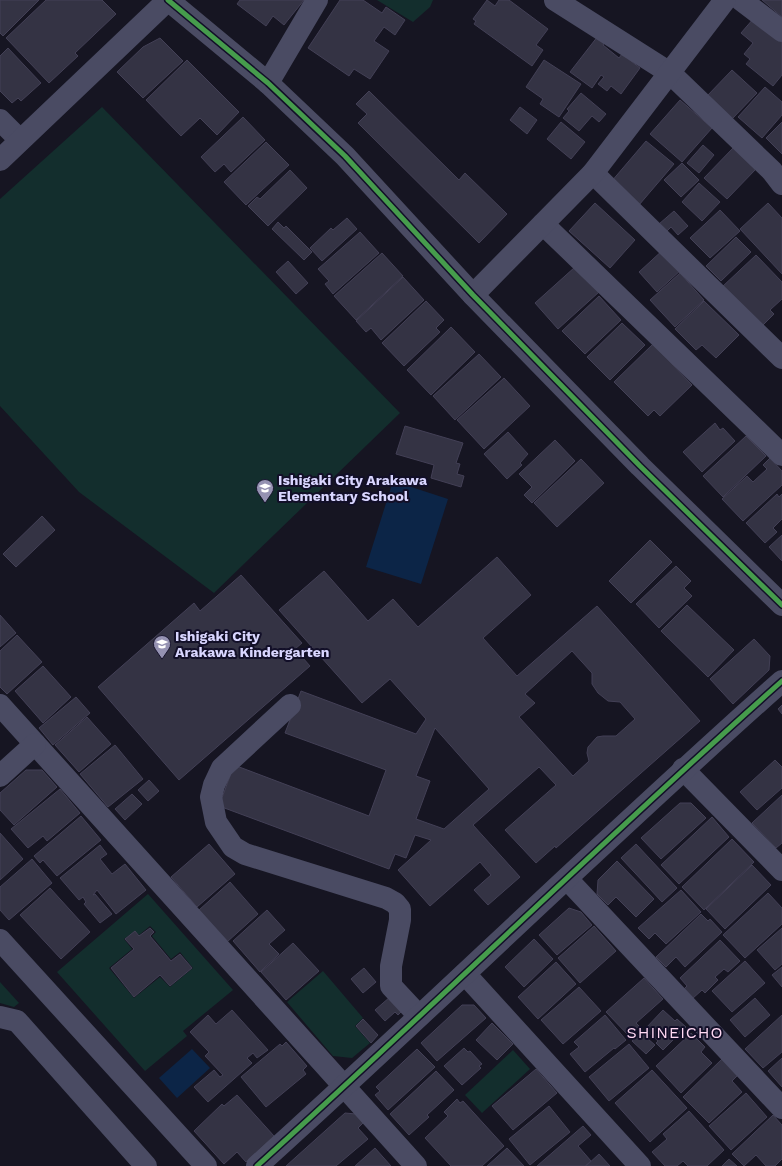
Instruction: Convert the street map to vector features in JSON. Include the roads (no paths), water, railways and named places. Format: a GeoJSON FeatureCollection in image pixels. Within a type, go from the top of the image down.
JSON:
{"type":"FeatureCollection","features":[{"type":"Feature","properties":{"kind":"street"},"geometry":{"type":"LineString","coordinates":[[0,160],[168,0],[268,83],[345,156],[473,295],[640,466],[782,605]]}},
{"type":"Feature","properties":{"kind":"street"},"geometry":{"type":"LineString","coordinates":[[268,83],[317,0]]}},
{"type":"Feature","properties":{"kind":"street"},"geometry":{"type":"LineString","coordinates":[[555,0],[670,73],[772,171],[782,184]]}},
{"type":"Feature","properties":{"kind":"street"},"geometry":{"type":"LineString","coordinates":[[473,295],[593,173],[725,0]]}},
{"type":"Feature","properties":{"kind":"street"},"geometry":{"type":"LineString","coordinates":[[741,0],[782,31]]}},
{"type":"Feature","properties":{"kind":"street"},"geometry":{"type":"LineString","coordinates":[[0,120],[20,140]]}},
{"type":"Feature","properties":{"kind":"street"},"geometry":{"type":"LineString","coordinates":[[593,173],[782,358]]}},
{"type":"Feature","properties":{"kind":"street"},"geometry":{"type":"LineString","coordinates":[[543,224],[782,455]]}},
{"type":"Feature","properties":{"kind":"street"},"geometry":{"type":"LineString","coordinates":[[257,1166],[345,1087],[419,1016],[469,964],[567,879],[683,769],[782,681]]}},
{"type":"Feature","properties":{"kind":"street"},"geometry":{"type":"LineString","coordinates":[[0,705],[416,1166]]}},
{"type":"Feature","properties":{"kind":"street"},"geometry":{"type":"LineString","coordinates":[[290,705],[222,768],[214,784],[211,797],[216,822],[233,847],[245,854],[386,898],[395,903],[400,909],[400,920],[391,966],[391,986],[419,1016]]}},
{"type":"Feature","properties":{"kind":"street"},"geometry":{"type":"LineString","coordinates":[[0,776],[35,744]]}},
{"type":"Feature","properties":{"kind":"street"},"geometry":{"type":"LineString","coordinates":[[683,769],[782,870]]}},
{"type":"Feature","properties":{"kind":"street"},"geometry":{"type":"LineString","coordinates":[[567,879],[782,1108]]}},
{"type":"Feature","properties":{"kind":"street"},"geometry":{"type":"LineString","coordinates":[[0,940],[206,1166]]}},
{"type":"Feature","properties":{"kind":"street"},"geometry":{"type":"LineString","coordinates":[[469,964],[640,1166]]}},
{"type":"Feature","properties":{"kind":"street"},"geometry":{"type":"LineString","coordinates":[[0,1017],[17,1021],[146,1166]]}},
{"type":"Feature","properties":{"kind":"water"},"geometry":{"type":"Polygon","coordinates":[[[393,481],[448,499],[421,584],[366,567],[393,481]]]}},
{"type":"Feature","properties":{"kind":"water"},"geometry":{"type":"Polygon","coordinates":[[[192,1049],[210,1068],[177,1098],[159,1078],[192,1049]]]}},
{"type":"Feature","properties":{"kind":"place","name":"Ishigaki City Arakawa Elementary School"},"geometry":{"type":"Point","coordinates":[265,503]}},
{"type":"Feature","properties":{"kind":"place","name":"Ishigaki City Arakawa Kindergarten"},"geometry":{"type":"Point","coordinates":[162,659]}},
{"type":"Feature","properties":{"kind":"district","name":"SHINEICHO"},"geometry":{"type":"Point","coordinates":[675,1032]}}]}
